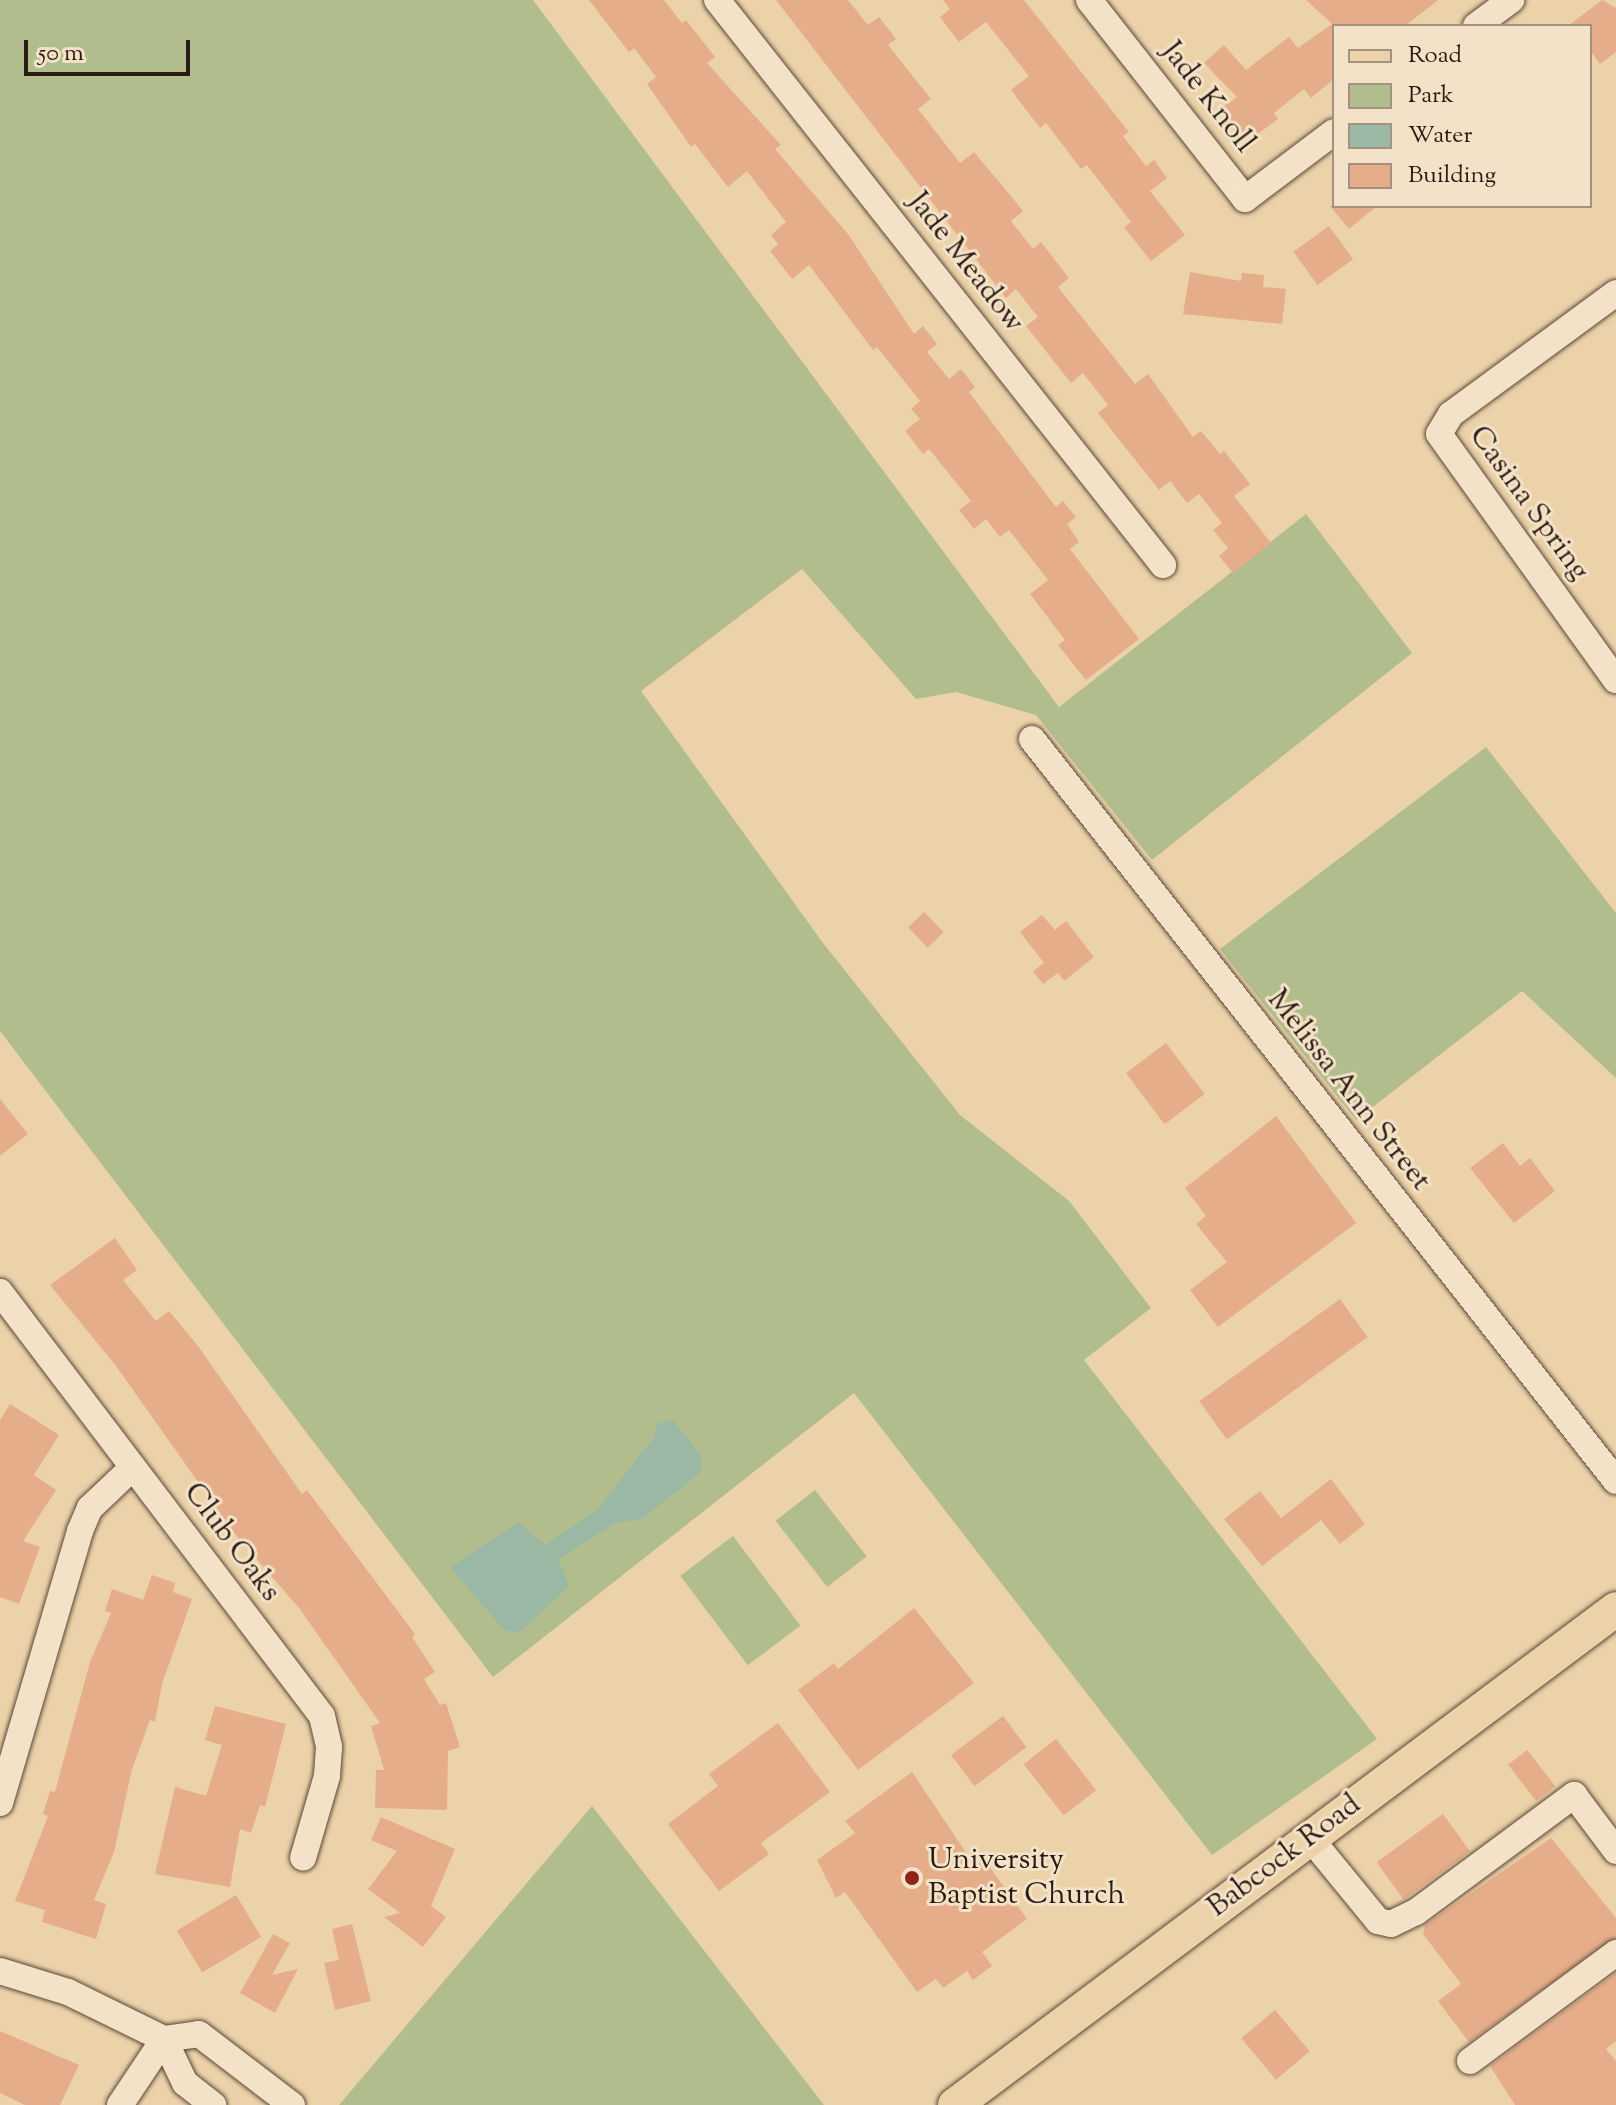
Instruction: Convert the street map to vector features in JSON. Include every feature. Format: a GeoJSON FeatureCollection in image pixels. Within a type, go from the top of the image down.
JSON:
{"type":"FeatureCollection","features":[{"type":"Feature","properties":{"kind":"main road","name":"Babcock Road"},"geometry":{"type":"LineString","coordinates":[[955,2105],[1616,1609]]}},
{"type":"Feature","properties":{"kind":"street","name":"Jade Meadow"},"geometry":{"type":"LineString","coordinates":[[717,0],[1163,565]]}},
{"type":"Feature","properties":{"kind":"street","name":"Jade Knoll"},"geometry":{"type":"LineString","coordinates":[[1089,0],[1245,199],[1332,134]]}},
{"type":"Feature","properties":{"kind":"street"},"geometry":{"type":"LineString","coordinates":[[1479,24],[1511,0]]}},
{"type":"Feature","properties":{"kind":"street","name":"Casina Spring"},"geometry":{"type":"LineString","coordinates":[[1616,293],[1451,414],[1439,434],[1616,680]]}},
{"type":"Feature","properties":{"kind":"street","name":"Melissa Ann Street"},"geometry":{"type":"LineString","coordinates":[[1032,739],[1616,1481]]}},
{"type":"Feature","properties":{"kind":"street","name":"Club Oaks"},"geometry":{"type":"LineString","coordinates":[[0,1292],[322,1716],[329,1747],[327,1776],[303,1858]]}},
{"type":"Feature","properties":{"kind":"street"},"geometry":{"type":"LineString","coordinates":[[0,1803],[80,1531],[90,1508],[133,1467]]}},
{"type":"Feature","properties":{"kind":"street"},"geometry":{"type":"LineString","coordinates":[[1310,1838],[1378,1921],[1391,1924],[1416,1912],[1574,1795],[1616,1851]]}},
{"type":"Feature","properties":{"kind":"street"},"geometry":{"type":"LineString","coordinates":[[1470,2061],[1616,1953]]}},
{"type":"Feature","properties":{"kind":"street"},"geometry":{"type":"LineString","coordinates":[[0,1971],[68,1992],[164,2039],[199,2034],[292,2105]]}},
{"type":"Feature","properties":{"kind":"street"},"geometry":{"type":"LineString","coordinates":[[120,2105],[164,2039]]}},
{"type":"Feature","properties":{"kind":"street"},"geometry":{"type":"LineString","coordinates":[[164,2039],[185,2083],[213,2105]]}},
{"type":"Feature","properties":{"kind":"green space"},"geometry":{"type":"Polygon","coordinates":[[[0,0],[533,0],[1059,707],[1306,514],[1412,653],[1152,860],[1036,715],[956,692],[916,699],[802,569],[641,691],[823,943],[960,1115],[1069,1201],[1151,1308],[1084,1360],[1377,1739],[1212,1855],[854,1393],[493,1677],[0,1031],[0,0]]]}},
{"type":"Feature","properties":{"kind":"green space"},"geometry":{"type":"Polygon","coordinates":[[[1486,747],[1616,913],[1616,1078],[1522,991],[1356,1120],[1220,949],[1486,747]]]}},
{"type":"Feature","properties":{"kind":"green space"},"geometry":{"type":"Polygon","coordinates":[[[815,1490],[867,1556],[827,1587],[776,1521],[815,1490]]]}},
{"type":"Feature","properties":{"kind":"green space"},"geometry":{"type":"Polygon","coordinates":[[[733,1536],[800,1625],[748,1665],[680,1576],[733,1536]]]}},
{"type":"Feature","properties":{"kind":"green space"},"geometry":{"type":"Polygon","coordinates":[[[592,1806],[824,2105],[339,2105],[592,1806]]]}},
{"type":"Feature","properties":{"kind":"water"},"geometry":{"type":"Polygon","coordinates":[[[673,1420],[702,1457],[700,1473],[642,1519],[616,1523],[558,1559],[569,1586],[519,1633],[504,1630],[450,1567],[519,1522],[545,1545],[597,1510],[654,1437],[658,1423],[673,1420]]]}},
{"type":"Feature","properties":{"kind":"building"},"geometry":{"type":"Polygon","coordinates":[[[589,0],[664,0],[682,23],[686,20],[715,57],[707,63],[781,145],[775,149],[848,234],[914,334],[923,326],[937,344],[927,352],[949,379],[961,369],[975,387],[969,392],[1056,507],[1063,501],[1076,517],[1067,524],[1079,542],[1070,549],[1139,639],[1086,680],[1058,645],[1065,640],[1030,594],[1048,580],[1009,530],[1000,537],[986,519],[974,529],[959,510],[971,501],[929,449],[923,454],[905,431],[920,419],[911,409],[920,401],[877,347],[873,350],[809,265],[792,279],[770,251],[778,244],[771,235],[786,222],[747,171],[728,187],[695,144],[691,147],[647,84],[656,77],[634,48],[629,52],[589,0]]]}},
{"type":"Feature","properties":{"kind":"building"},"geometry":{"type":"Polygon","coordinates":[[[776,0],[848,0],[868,25],[879,17],[896,39],[888,45],[931,99],[918,109],[960,163],[974,152],[1023,211],[1011,221],[1033,249],[1041,242],[1069,278],[1058,287],[1135,384],[1148,374],[1193,437],[1201,431],[1220,454],[1224,451],[1250,484],[1234,496],[1271,543],[1233,573],[1219,556],[1228,548],[1213,530],[1222,523],[1199,494],[1187,503],[1170,481],[1159,490],[1098,413],[1108,405],[1083,373],[1071,383],[1026,326],[1038,317],[1016,289],[1006,298],[776,0]]]}},
{"type":"Feature","properties":{"kind":"building"},"geometry":{"type":"Polygon","coordinates":[[[943,0],[1024,0],[1129,132],[1123,136],[1146,166],[1154,160],[1167,178],[1150,191],[1185,235],[1151,261],[1124,227],[1131,222],[1087,165],[1081,169],[1046,123],[1040,128],[1011,90],[1029,76],[986,22],[959,42],[940,17],[950,9],[943,0]]]}},
{"type":"Feature","properties":{"kind":"building"},"geometry":{"type":"Polygon","coordinates":[[[1306,0],[1438,0],[1408,24],[1332,24],[1306,0]]]}},
{"type":"Feature","properties":{"kind":"building"},"geometry":{"type":"Polygon","coordinates":[[[1602,0],[1616,8],[1616,52],[1600,64],[1592,53],[1592,24],[1571,24],[1602,0]]]}},
{"type":"Feature","properties":{"kind":"building"},"geometry":{"type":"Polygon","coordinates":[[[1332,24],[1332,81],[1311,98],[1304,89],[1274,113],[1278,119],[1244,144],[1220,109],[1237,97],[1204,63],[1224,45],[1246,70],[1289,37],[1298,48],[1332,24]]]}},
{"type":"Feature","properties":{"kind":"building"},"geometry":{"type":"Polygon","coordinates":[[[1330,206],[1375,208],[1349,229],[1330,206]]]}},
{"type":"Feature","properties":{"kind":"building"},"geometry":{"type":"Polygon","coordinates":[[[1329,226],[1353,259],[1318,285],[1293,252],[1329,226]]]}},
{"type":"Feature","properties":{"kind":"building"},"geometry":{"type":"Polygon","coordinates":[[[1190,272],[1241,281],[1242,273],[1264,275],[1263,287],[1286,289],[1282,324],[1183,314],[1190,272]]]}},
{"type":"Feature","properties":{"kind":"building"},"geometry":{"type":"Polygon","coordinates":[[[924,912],[943,932],[928,947],[908,927],[924,912]]]}},
{"type":"Feature","properties":{"kind":"building"},"geometry":{"type":"Polygon","coordinates":[[[1042,915],[1055,930],[1066,921],[1094,957],[1064,981],[1058,973],[1043,984],[1033,971],[1044,963],[1020,932],[1042,915]]]}},
{"type":"Feature","properties":{"kind":"building"},"geometry":{"type":"Polygon","coordinates":[[[1166,1043],[1205,1094],[1165,1124],[1126,1073],[1166,1043]]]}},
{"type":"Feature","properties":{"kind":"building"},"geometry":{"type":"Polygon","coordinates":[[[0,1099],[28,1134],[0,1156],[0,1099]]]}},
{"type":"Feature","properties":{"kind":"building"},"geometry":{"type":"Polygon","coordinates":[[[1276,1116],[1356,1223],[1218,1327],[1190,1290],[1227,1262],[1196,1224],[1206,1216],[1185,1188],[1276,1116]]]}},
{"type":"Feature","properties":{"kind":"building"},"geometry":{"type":"Polygon","coordinates":[[[1503,1143],[1520,1166],[1530,1158],[1555,1191],[1514,1223],[1470,1168],[1503,1143]]]}},
{"type":"Feature","properties":{"kind":"building"},"geometry":{"type":"Polygon","coordinates":[[[115,1238],[137,1270],[123,1280],[156,1321],[169,1311],[198,1346],[302,1494],[307,1490],[415,1634],[412,1637],[435,1672],[424,1679],[440,1705],[446,1703],[460,1747],[448,1751],[447,1810],[375,1808],[376,1770],[384,1770],[371,1726],[380,1723],[299,1608],[235,1534],[116,1366],[50,1285],[115,1238]]]}},
{"type":"Feature","properties":{"kind":"building"},"geometry":{"type":"Polygon","coordinates":[[[1340,1299],[1368,1337],[1227,1439],[1199,1401],[1340,1299]]]}},
{"type":"Feature","properties":{"kind":"building"},"geometry":{"type":"Polygon","coordinates":[[[10,1404],[59,1435],[34,1475],[56,1490],[23,1541],[40,1547],[19,1604],[0,1597],[0,1420],[10,1404]]]}},
{"type":"Feature","properties":{"kind":"building"},"geometry":{"type":"Polygon","coordinates":[[[1331,1479],[1365,1524],[1340,1544],[1321,1520],[1262,1566],[1224,1519],[1260,1491],[1281,1518],[1331,1479]]]}},
{"type":"Feature","properties":{"kind":"building"},"geometry":{"type":"Polygon","coordinates":[[[152,1575],[175,1583],[173,1592],[192,1599],[162,1684],[155,1722],[150,1720],[132,1769],[114,1852],[94,1900],[106,1904],[96,1939],[42,1922],[45,1910],[15,1901],[48,1816],[43,1814],[50,1791],[55,1792],[90,1662],[111,1613],[105,1611],[112,1589],[143,1600],[152,1575]]]}},
{"type":"Feature","properties":{"kind":"building"},"geometry":{"type":"Polygon","coordinates":[[[914,1608],[974,1683],[858,1770],[798,1690],[834,1663],[838,1669],[914,1608]]]}},
{"type":"Feature","properties":{"kind":"building"},"geometry":{"type":"Polygon","coordinates":[[[215,1706],[286,1724],[265,1807],[260,1805],[251,1833],[240,1829],[230,1887],[155,1874],[175,1787],[206,1796],[222,1745],[205,1740],[215,1706]]]}},
{"type":"Feature","properties":{"kind":"building"},"geometry":{"type":"Polygon","coordinates":[[[1003,1716],[1026,1747],[975,1786],[951,1755],[1003,1716]]]}},
{"type":"Feature","properties":{"kind":"building"},"geometry":{"type":"Polygon","coordinates":[[[778,1723],[830,1792],[761,1843],[769,1854],[719,1891],[668,1824],[718,1786],[709,1774],[778,1723]]]}},
{"type":"Feature","properties":{"kind":"building"},"geometry":{"type":"Polygon","coordinates":[[[1056,1739],[1096,1790],[1064,1815],[1024,1764],[1056,1739]]]}},
{"type":"Feature","properties":{"kind":"building"},"geometry":{"type":"Polygon","coordinates":[[[1527,1750],[1555,1786],[1536,1801],[1508,1765],[1527,1750]]]}},
{"type":"Feature","properties":{"kind":"building","name":"University Baptist Church"},"geometry":{"type":"Polygon","coordinates":[[[912,1772],[975,1866],[984,1859],[1027,1919],[982,1952],[992,1966],[973,1980],[967,1971],[943,1988],[936,1979],[917,1992],[845,1892],[836,1898],[817,1860],[855,1833],[845,1821],[912,1772]]]}},
{"type":"Feature","properties":{"kind":"building"},"geometry":{"type":"Polygon","coordinates":[[[1443,1814],[1470,1851],[1404,1899],[1377,1862],[1443,1814]]]}},
{"type":"Feature","properties":{"kind":"building"},"geometry":{"type":"Polygon","coordinates":[[[381,1817],[455,1849],[431,1906],[446,1917],[423,1947],[384,1917],[400,1913],[368,1889],[397,1851],[371,1840],[381,1817]]]}},
{"type":"Feature","properties":{"kind":"building"},"geometry":{"type":"Polygon","coordinates":[[[1551,1838],[1616,1918],[1616,1937],[1469,2042],[1438,2001],[1461,1984],[1423,1934],[1425,1925],[1551,1838]]]}},
{"type":"Feature","properties":{"kind":"building"},"geometry":{"type":"Polygon","coordinates":[[[236,1895],[261,1937],[202,1973],[177,1931],[236,1895]]]}},
{"type":"Feature","properties":{"kind":"building"},"geometry":{"type":"Polygon","coordinates":[[[352,1924],[371,2001],[335,2010],[324,1963],[339,1960],[332,1929],[352,1924]]]}},
{"type":"Feature","properties":{"kind":"building"},"geometry":{"type":"Polygon","coordinates":[[[273,1934],[290,1943],[272,1975],[298,1969],[275,2013],[240,1993],[273,1934]]]}},
{"type":"Feature","properties":{"kind":"building"},"geometry":{"type":"Polygon","coordinates":[[[1616,1973],[1616,2041],[1606,2049],[1616,2061],[1616,2105],[1515,2105],[1490,2066],[1616,1973]]]}},
{"type":"Feature","properties":{"kind":"building"},"geometry":{"type":"Polygon","coordinates":[[[1275,2010],[1310,2051],[1276,2080],[1241,2038],[1275,2010]]]}},
{"type":"Feature","properties":{"kind":"building"},"geometry":{"type":"Polygon","coordinates":[[[0,2031],[79,2065],[60,2105],[25,2105],[0,2093],[0,2031]]]}},
{"type":"Feature","properties":{"kind":"place","name":"University Baptist Church"},"geometry":{"type":"Point","coordinates":[912,1878]}}]}
